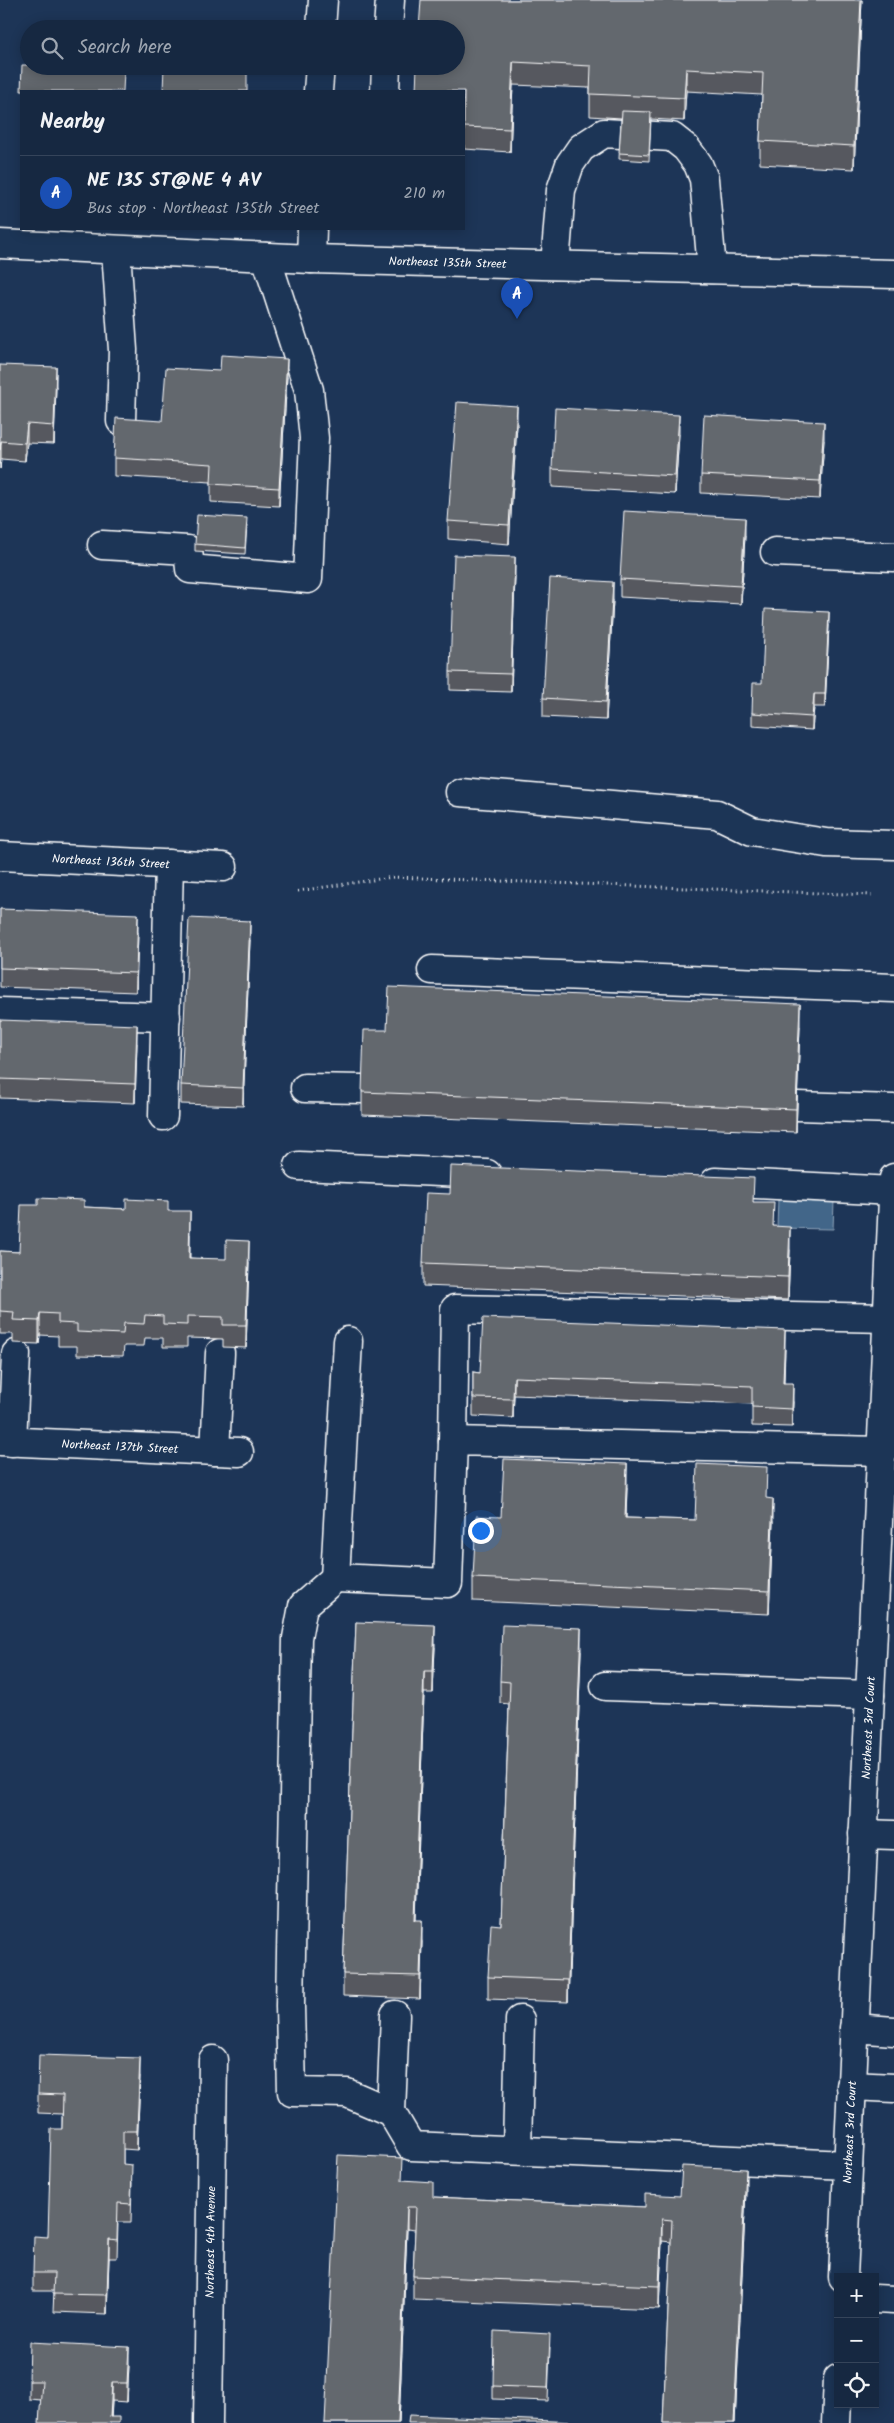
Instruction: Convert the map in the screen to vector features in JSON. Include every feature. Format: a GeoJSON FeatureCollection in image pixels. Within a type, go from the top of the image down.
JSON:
{"type":"FeatureCollection","features":[{"type":"Feature","properties":{"kind":"street"},"geometry":{"type":"LineString","coordinates":[[322,20],[323,0]]}},
{"type":"Feature","properties":{"kind":"street"},"geometry":{"type":"LineString","coordinates":[[389,20],[390,0]]}},
{"type":"Feature","properties":{"kind":"street"},"geometry":{"type":"LineString","coordinates":[[318,90],[319,75]]}},
{"type":"Feature","properties":{"kind":"street"},"geometry":{"type":"LineString","coordinates":[[385,90],[386,75]]}},
{"type":"Feature","properties":{"kind":"street"},"geometry":{"type":"LineString","coordinates":[[555,265],[561,190],[570,164],[581,148],[604,133],[672,137],[686,148],[698,164],[704,179],[712,269]]}},
{"type":"Feature","properties":{"kind":"street"},"geometry":{"type":"LineString","coordinates":[[310,259],[312,230]]}},
{"type":"Feature","properties":{"kind":"street","name":"Northeast 135th Street"},"geometry":{"type":"LineString","coordinates":[[0,244],[116,252],[310,259],[894,274]]}},
{"type":"Feature","properties":{"kind":"street"},"geometry":{"type":"LineString","coordinates":[[116,252],[123,350],[121,421]]}},
{"type":"Feature","properties":{"kind":"street"},"geometry":{"type":"LineString","coordinates":[[102,545],[188,550],[190,569],[308,579],[314,438],[309,390],[266,257]]}},
{"type":"Feature","properties":{"kind":"street"},"geometry":{"type":"LineString","coordinates":[[775,552],[894,557]]}},
{"type":"Feature","properties":{"kind":"street"},"geometry":{"type":"LineString","coordinates":[[460,792],[717,814],[752,831],[826,843],[894,845]]}},
{"type":"Feature","properties":{"kind":"street","name":"Northeast 136th Street"},"geometry":{"type":"LineString","coordinates":[[0,856],[223,866]]}},
{"type":"Feature","properties":{"kind":"street"},"geometry":{"type":"LineString","coordinates":[[163,1116],[169,864]]}},
{"type":"Feature","properties":{"kind":"street"},"geometry":{"type":"LineString","coordinates":[[432,970],[894,988]]}},
{"type":"Feature","properties":{"kind":"street"},"geometry":{"type":"LineString","coordinates":[[0,1012],[166,1016]]}},
{"type":"Feature","properties":{"kind":"street"},"geometry":{"type":"LineString","coordinates":[[305,1088],[363,1089]]}},
{"type":"Feature","properties":{"kind":"street"},"geometry":{"type":"LineString","coordinates":[[797,1106],[894,1109]]}},
{"type":"Feature","properties":{"kind":"street"},"geometry":{"type":"LineString","coordinates":[[299,1166],[512,1174]]}},
{"type":"Feature","properties":{"kind":"street","name":"Northeast 3rd Court"},"geometry":{"type":"LineString","coordinates":[[842,2273],[870,1695],[884,1622],[881,1451],[894,1178]]}},
{"type":"Feature","properties":{"kind":"street"},"geometry":{"type":"LineString","coordinates":[[691,1181],[893,1191]]}},
{"type":"Feature","properties":{"kind":"street"},"geometry":{"type":"LineString","coordinates":[[391,2112],[346,2093],[292,2092],[290,2006],[297,1638],[303,1606],[335,1578],[448,1583],[455,1309],[888,1318]]}},
{"type":"Feature","properties":{"kind":"street"},"geometry":{"type":"LineString","coordinates":[[335,1578],[348,1341]]}},
{"type":"Feature","properties":{"kind":"street","name":"Northeast 137th Street"},"geometry":{"type":"LineString","coordinates":[[6,1442],[227,1451],[220,1353]]}},
{"type":"Feature","properties":{"kind":"street"},"geometry":{"type":"LineString","coordinates":[[6,1442],[16,1354]]}},
{"type":"Feature","properties":{"kind":"street"},"geometry":{"type":"LineString","coordinates":[[453,1441],[881,1451]]}},
{"type":"Feature","properties":{"kind":"street"},"geometry":{"type":"LineString","coordinates":[[605,1686],[870,1695]]}},
{"type":"Feature","properties":{"kind":"street"},"geometry":{"type":"LineString","coordinates":[[863,1834],[894,1835]]}},
{"type":"Feature","properties":{"kind":"street"},"geometry":{"type":"LineString","coordinates":[[395,2015],[391,2112],[410,2146],[848,2165]]}},
{"type":"Feature","properties":{"kind":"street"},"geometry":{"type":"LineString","coordinates":[[517,2150],[520,2020]]}},
{"type":"Feature","properties":{"kind":"street"},"geometry":{"type":"LineString","coordinates":[[854,2028],[894,2031]]}},
{"type":"Feature","properties":{"kind":"street","name":"Northeast 4th Avenue"},"geometry":{"type":"LineString","coordinates":[[208,2423],[213,2060]]}},
{"type":"Feature","properties":{"kind":"street"},"geometry":{"type":"LineString","coordinates":[[851,2086],[894,2088]]}},
{"type":"Feature","properties":{"kind":"street"},"geometry":{"type":"LineString","coordinates":[[879,2299],[894,2300]]}},
{"type":"Feature","properties":{"kind":"street"},"geometry":{"type":"LineString","coordinates":[[836,2423],[837,2408]]}},
{"type":"Feature","properties":{"kind":"path"},"geometry":{"type":"LineString","coordinates":[[298,891],[392,878],[872,894]]}},
{"type":"Feature","properties":{"kind":"water"},"geometry":{"type":"Polygon","coordinates":[[[778,1199],[834,1201],[833,1229],[777,1228],[778,1199]]]}},
{"type":"Feature","properties":{"kind":"building"},"geometry":{"type":"Polygon","coordinates":[[[421,0],[861,0],[854,146],[760,141],[763,73],[686,69],[684,98],[590,94],[591,66],[513,62],[510,129],[465,127],[465,90],[416,90],[417,75],[465,75],[465,20],[420,20],[421,0]]]}},
{"type":"Feature","properties":{"kind":"building"},"geometry":{"type":"Polygon","coordinates":[[[22,75],[124,75],[123,90],[21,90],[22,75]]]}},
{"type":"Feature","properties":{"kind":"building"},"geometry":{"type":"Polygon","coordinates":[[[164,75],[247,75],[247,90],[163,90],[164,75]]]}},
{"type":"Feature","properties":{"kind":"building"},"geometry":{"type":"Polygon","coordinates":[[[622,111],[651,112],[649,155],[619,153],[622,111]]]}},
{"type":"Feature","properties":{"kind":"building"},"geometry":{"type":"Polygon","coordinates":[[[221,355],[287,359],[279,488],[211,484],[212,464],[114,458],[116,418],[162,421],[166,368],[220,371],[221,355]]]}},
{"type":"Feature","properties":{"kind":"building"},"geometry":{"type":"Polygon","coordinates":[[[0,365],[56,367],[54,426],[27,424],[25,443],[1,441],[0,450],[0,365]]]}},
{"type":"Feature","properties":{"kind":"building"},"geometry":{"type":"Polygon","coordinates":[[[457,402],[517,406],[509,525],[448,521],[457,402]]]}},
{"type":"Feature","properties":{"kind":"building"},"geometry":{"type":"Polygon","coordinates":[[[555,408],[679,415],[675,476],[552,469],[555,408]]]}},
{"type":"Feature","properties":{"kind":"building"},"geometry":{"type":"Polygon","coordinates":[[[704,415],[824,422],[820,481],[701,475],[704,415]]]}},
{"type":"Feature","properties":{"kind":"building"},"geometry":{"type":"Polygon","coordinates":[[[624,511],[745,518],[741,586],[620,579],[624,511]]]}},
{"type":"Feature","properties":{"kind":"building"},"geometry":{"type":"Polygon","coordinates":[[[197,515],[247,518],[245,548],[195,544],[197,515]]]}},
{"type":"Feature","properties":{"kind":"building"},"geometry":{"type":"Polygon","coordinates":[[[454,555],[515,557],[511,674],[450,672],[454,555]]]}},
{"type":"Feature","properties":{"kind":"building"},"geometry":{"type":"Polygon","coordinates":[[[550,578],[613,582],[606,702],[543,698],[550,578]]]}},
{"type":"Feature","properties":{"kind":"building"},"geometry":{"type":"Polygon","coordinates":[[[765,609],[829,612],[825,694],[814,694],[812,717],[752,713],[753,683],[762,683],[765,609]]]}},
{"type":"Feature","properties":{"kind":"building"},"geometry":{"type":"Polygon","coordinates":[[[0,909],[138,914],[136,973],[0,968],[0,909]]]}},
{"type":"Feature","properties":{"kind":"building"},"geometry":{"type":"Polygon","coordinates":[[[189,918],[250,921],[243,1088],[181,1085],[189,918]]]}},
{"type":"Feature","properties":{"kind":"building"},"geometry":{"type":"Polygon","coordinates":[[[389,987],[800,1004],[796,1109],[362,1092],[364,1030],[387,1030],[389,987]]]}},
{"type":"Feature","properties":{"kind":"building"},"geometry":{"type":"Polygon","coordinates":[[[0,1020],[137,1025],[135,1084],[0,1079],[0,1020]]]}},
{"type":"Feature","properties":{"kind":"building"},"geometry":{"type":"Polygon","coordinates":[[[451,1166],[754,1178],[753,1202],[774,1202],[773,1226],[790,1227],[788,1277],[423,1263],[426,1193],[450,1194],[451,1166]]]}},
{"type":"Feature","properties":{"kind":"building"},"geometry":{"type":"Polygon","coordinates":[[[38,1198],[84,1200],[84,1207],[126,1209],[126,1199],[168,1201],[168,1211],[190,1211],[189,1258],[226,1259],[226,1240],[249,1241],[246,1325],[223,1325],[223,1317],[187,1316],[187,1325],[163,1324],[163,1316],[145,1315],[144,1324],[124,1323],[123,1334],[77,1332],[77,1324],[58,1323],[58,1314],[40,1313],[39,1321],[13,1320],[14,1312],[0,1311],[0,1251],[19,1252],[21,1205],[38,1205],[38,1198]]]}},
{"type":"Feature","properties":{"kind":"building"},"geometry":{"type":"Polygon","coordinates":[[[483,1318],[785,1330],[783,1383],[793,1383],[792,1409],[752,1407],[752,1386],[514,1377],[513,1399],[473,1398],[473,1372],[480,1373],[483,1318]]]}},
{"type":"Feature","properties":{"kind":"building"},"geometry":{"type":"Polygon","coordinates":[[[504,1459],[627,1464],[625,1518],[695,1520],[697,1464],[767,1467],[766,1498],[773,1499],[769,1591],[473,1578],[476,1516],[501,1517],[504,1459]]]}},
{"type":"Feature","properties":{"kind":"building"},"geometry":{"type":"Polygon","coordinates":[[[356,1622],[435,1625],[433,1671],[424,1671],[415,1920],[422,1920],[420,1976],[343,1974],[356,1622]]]}},
{"type":"Feature","properties":{"kind":"building"},"geometry":{"type":"Polygon","coordinates":[[[502,1625],[581,1628],[568,1980],[488,1977],[491,1924],[501,1925],[510,1682],[500,1681],[502,1625]]]}},
{"type":"Feature","properties":{"kind":"building"},"geometry":{"type":"Polygon","coordinates":[[[39,2055],[140,2058],[137,2131],[123,2131],[123,2164],[132,2165],[131,2204],[118,2203],[117,2240],[109,2239],[107,2295],[53,2294],[54,2273],[33,2273],[34,2236],[48,2237],[51,2129],[62,2129],[63,2095],[38,2094],[39,2055]]]}},
{"type":"Feature","properties":{"kind":"building"},"geometry":{"type":"Polygon","coordinates":[[[338,2155],[403,2158],[402,2180],[433,2182],[433,2197],[645,2207],[645,2194],[680,2196],[682,2166],[746,2169],[734,2423],[663,2423],[672,2220],[662,2219],[659,2286],[413,2276],[416,2207],[407,2207],[398,2423],[325,2423],[338,2155]]]}},
{"type":"Feature","properties":{"kind":"building"},"geometry":{"type":"Polygon","coordinates":[[[494,2331],[550,2334],[548,2388],[493,2386],[494,2331]]]}},
{"type":"Feature","properties":{"kind":"building"},"geometry":{"type":"Polygon","coordinates":[[[30,2342],[129,2347],[127,2383],[112,2383],[110,2417],[119,2417],[119,2423],[39,2423],[42,2381],[29,2381],[30,2342]]]}},
{"type":"Feature","properties":{"kind":"building"},"geometry":{"type":"Polygon","coordinates":[[[409,2415],[601,2423],[408,2423],[409,2415]]]}},
{"type":"Feature","properties":{"kind":"place","name":"NE 135 ST@NE 4 AV"},"geometry":{"type":"Point","coordinates":[517,319]}}]}
